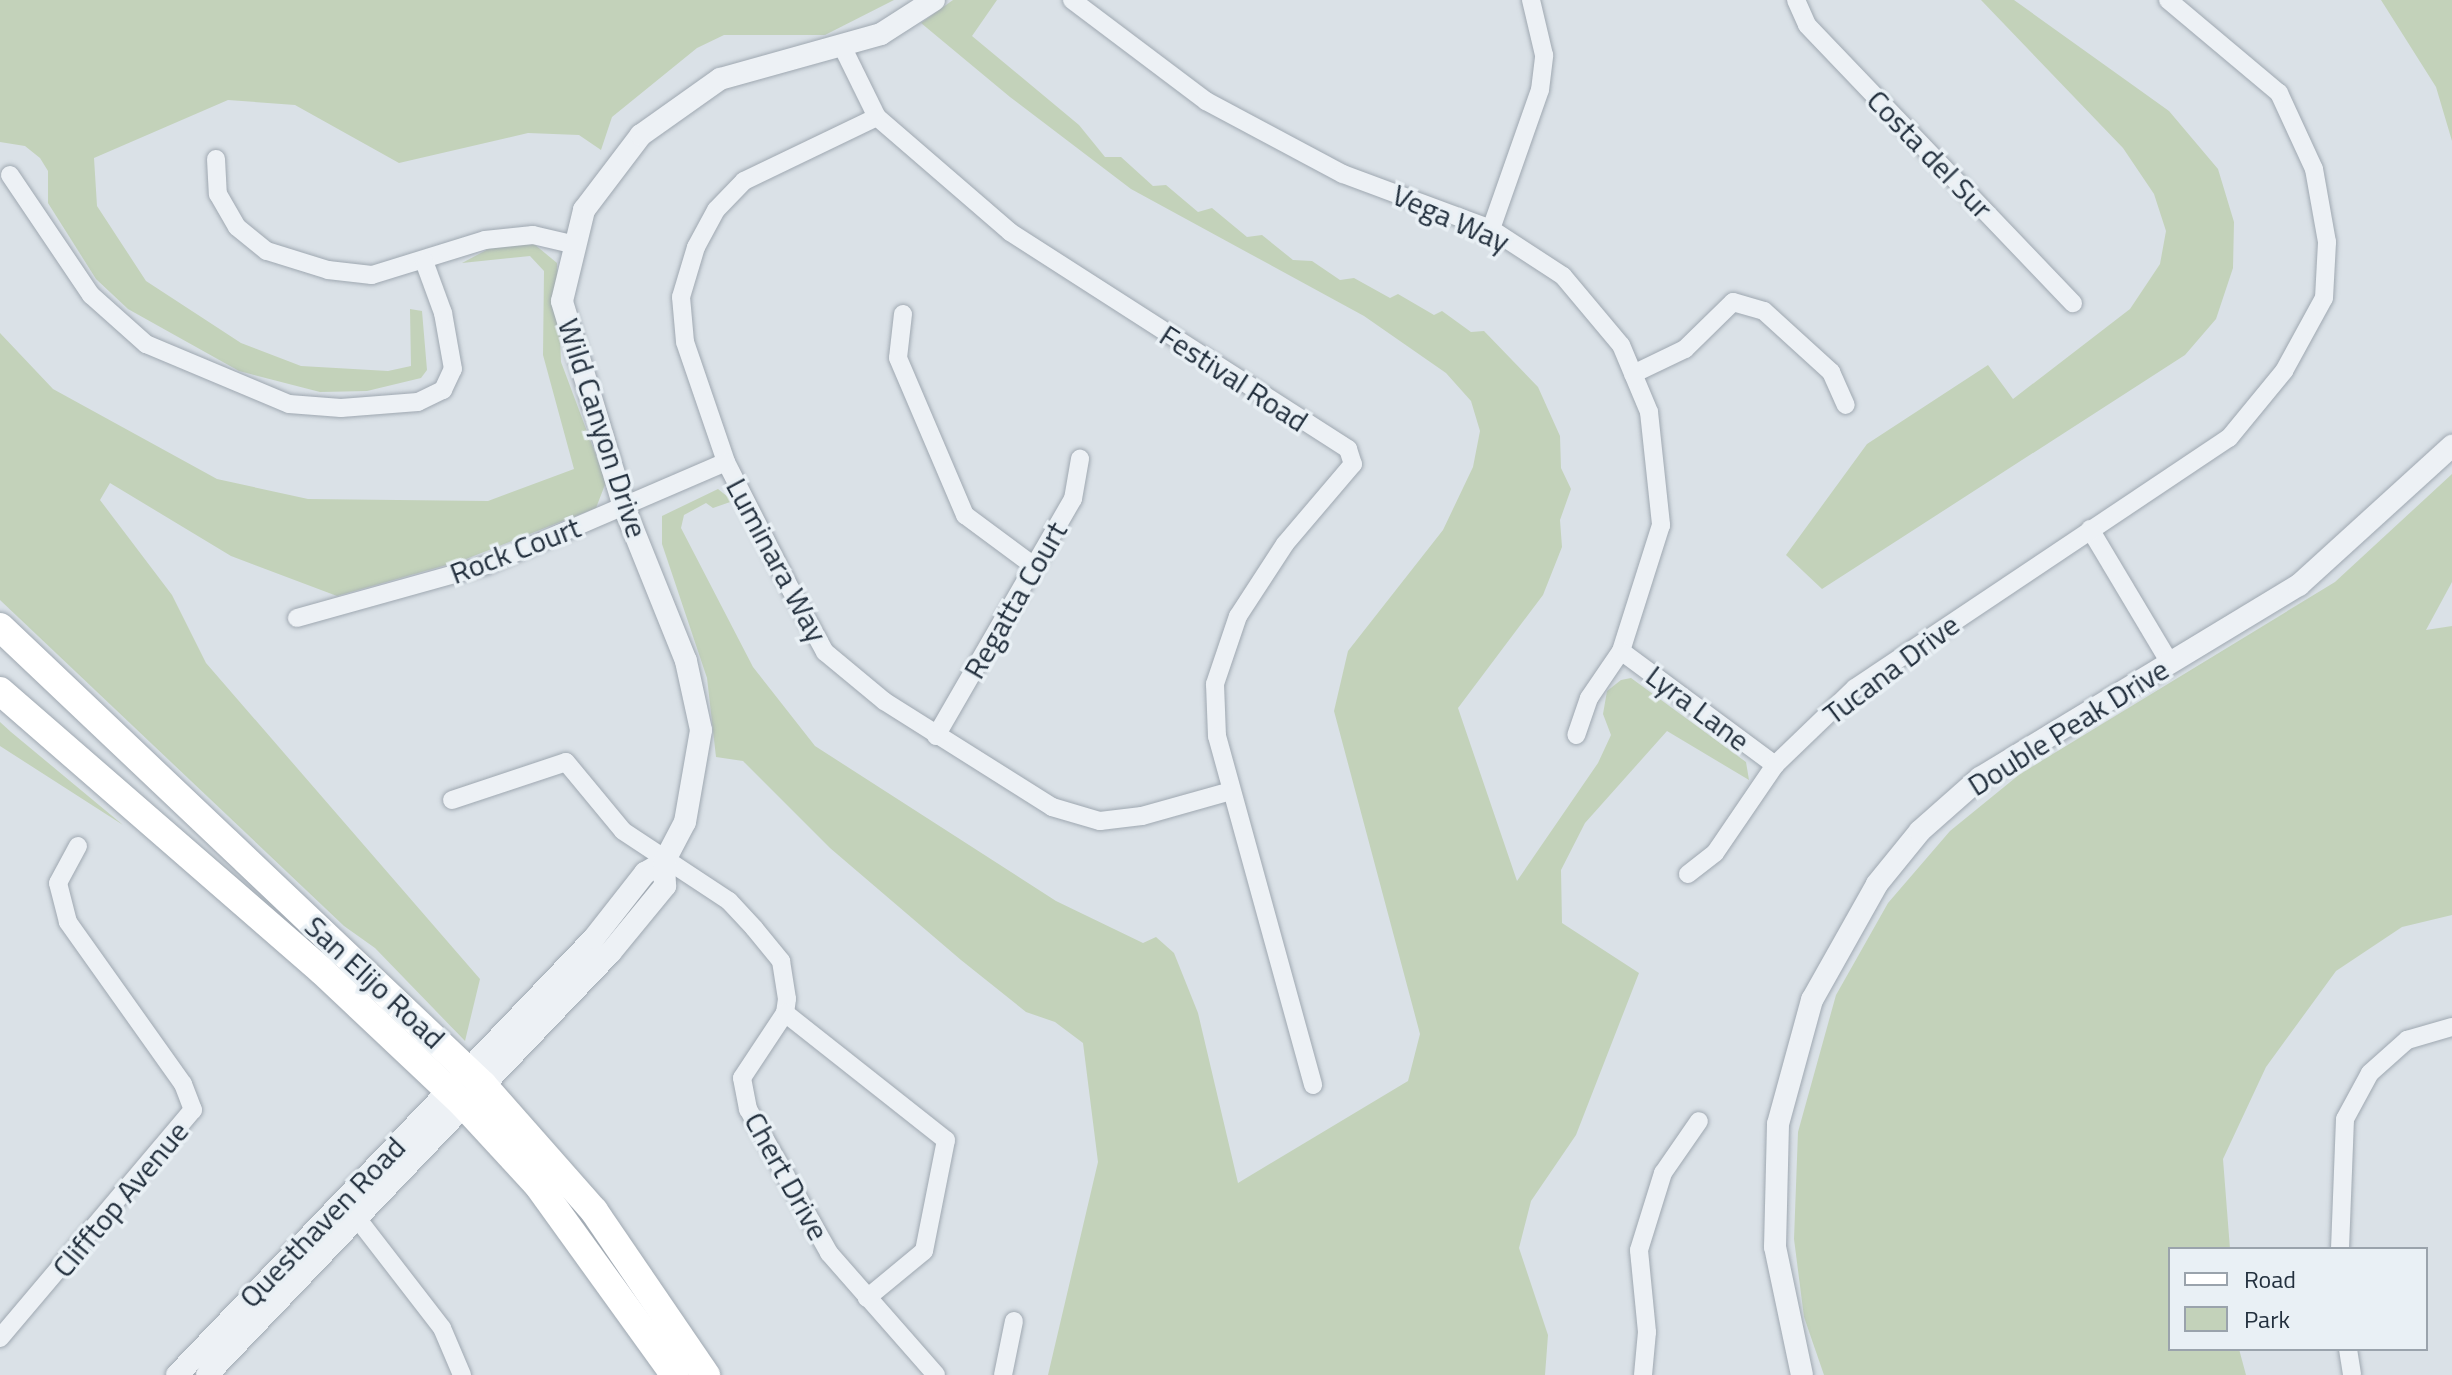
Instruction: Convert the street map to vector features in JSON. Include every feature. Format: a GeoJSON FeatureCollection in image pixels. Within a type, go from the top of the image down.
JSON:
{"type":"FeatureCollection","features":[{"type":"Feature","properties":{"kind":"main road","name":"San Elijo Road"},"geometry":{"type":"LineString","coordinates":[[0,627],[465,1088],[594,1211],[706,1375]]}},
{"type":"Feature","properties":{"kind":"main road","name":"San Elijo Road"},"geometry":{"type":"LineString","coordinates":[[0,691],[322,971],[465,1088],[675,1375]]}},
{"type":"Feature","properties":{"kind":"street","name":"Wild Canyon Drive"},"geometry":{"type":"LineString","coordinates":[[465,1088],[644,914],[665,886],[664,862],[685,822],[701,730],[686,661],[624,507],[562,301],[584,210],[641,135],[720,79],[881,34],[934,0]]}},
{"type":"Feature","properties":{"kind":"street","name":"Vega Way"},"geometry":{"type":"LineString","coordinates":[[1072,0],[1206,101],[1343,174],[1491,229],[1563,276],[1621,345],[1649,412],[1661,525],[1621,651],[1589,698],[1576,735]]}},
{"type":"Feature","properties":{"kind":"street"},"geometry":{"type":"LineString","coordinates":[[1491,229],[1540,90],[1544,55],[1531,0]]}},
{"type":"Feature","properties":{"kind":"street","name":"Costa del Sur"},"geometry":{"type":"LineString","coordinates":[[1796,0],[1807,25],[2073,303]]}},
{"type":"Feature","properties":{"kind":"street","name":"Tucana Drive"},"geometry":{"type":"LineString","coordinates":[[1688,874],[1715,853],[1775,765],[1855,688],[2229,438],[2284,371],[2324,298],[2327,242],[2314,169],[2279,93],[2168,0]]}},
{"type":"Feature","properties":{"kind":"street","name":"Festival Road"},"geometry":{"type":"LineString","coordinates":[[842,46],[861,96],[877,117],[1010,232],[1348,449],[1353,464],[1285,544],[1238,616],[1215,684],[1217,736],[1231,791]]}},
{"type":"Feature","properties":{"kind":"street","name":"Luminara Way"},"geometry":{"type":"LineString","coordinates":[[877,117],[744,181],[716,210],[696,247],[681,297],[685,342],[726,462],[825,652],[936,736],[1052,807],[1100,821],[1142,816],[1231,791]]}},
{"type":"Feature","properties":{"kind":"street"},"geometry":{"type":"LineString","coordinates":[[216,159],[218,194],[237,227],[267,251],[328,270],[372,275],[485,240],[533,235],[576,245]]}},
{"type":"Feature","properties":{"kind":"street"},"geometry":{"type":"LineString","coordinates":[[10,175],[91,295],[146,344],[289,404],[341,408],[418,402],[443,390],[453,369],[443,313],[424,261]]}},
{"type":"Feature","properties":{"kind":"street"},"geometry":{"type":"LineString","coordinates":[[1633,374],[1685,349],[1733,302],[1764,311],[1820,362],[1846,405]]}},
{"type":"Feature","properties":{"kind":"street"},"geometry":{"type":"LineString","coordinates":[[903,314],[898,358],[965,515],[1034,566]]}},
{"type":"Feature","properties":{"kind":"street","name":"Double Peak Drive"},"geometry":{"type":"LineString","coordinates":[[1802,1375],[1775,1247],[1774,1154],[1798,1041],[1831,959],[1899,856],[1965,790],[2309,578],[2452,446]]}},
{"type":"Feature","properties":{"kind":"street","name":"Regatta Court"},"geometry":{"type":"LineString","coordinates":[[936,736],[1073,499],[1080,459]]}},
{"type":"Feature","properties":{"kind":"street","name":"Rock Court"},"geometry":{"type":"LineString","coordinates":[[297,618],[487,565],[726,462]]}},
{"type":"Feature","properties":{"kind":"street"},"geometry":{"type":"LineString","coordinates":[[2090,529],[2170,663]]}},
{"type":"Feature","properties":{"kind":"street","name":"Lyra Lane"},"geometry":{"type":"LineString","coordinates":[[1621,651],[1775,765]]}},
{"type":"Feature","properties":{"kind":"street"},"geometry":{"type":"LineString","coordinates":[[452,800],[566,762],[623,831],[664,862],[729,901],[781,961],[785,1013],[946,1140],[924,1251],[867,1298]]}},
{"type":"Feature","properties":{"kind":"street"},"geometry":{"type":"LineString","coordinates":[[1231,791],[1313,1085]]}},
{"type":"Feature","properties":{"kind":"street","name":"Clifftop Avenue"},"geometry":{"type":"LineString","coordinates":[[0,1338],[193,1110],[183,1084],[68,922],[58,883],[78,846]]}},
{"type":"Feature","properties":{"kind":"street","name":"Chert Drive"},"geometry":{"type":"LineString","coordinates":[[785,1013],[742,1078],[748,1109],[829,1253],[936,1375]]}},
{"type":"Feature","properties":{"kind":"street"},"geometry":{"type":"LineString","coordinates":[[2340,1247],[2345,1119],[2370,1073],[2407,1040],[2452,1027]]}},
{"type":"Feature","properties":{"kind":"street","name":"Questhaven Road"},"geometry":{"type":"LineString","coordinates":[[207,1375],[357,1218],[465,1088]]}},
{"type":"Feature","properties":{"kind":"street","name":"Questhaven Road"},"geometry":{"type":"LineString","coordinates":[[177,1375],[465,1088]]}},
{"type":"Feature","properties":{"kind":"street"},"geometry":{"type":"LineString","coordinates":[[1643,1375],[1647,1332],[1639,1250],[1663,1173],[1699,1121]]}},
{"type":"Feature","properties":{"kind":"street"},"geometry":{"type":"LineString","coordinates":[[357,1218],[442,1328],[462,1375]]}},
{"type":"Feature","properties":{"kind":"street"},"geometry":{"type":"LineString","coordinates":[[1003,1375],[1014,1321]]}},
{"type":"Feature","properties":{"kind":"street"},"geometry":{"type":"LineString","coordinates":[[2348,1351],[2352,1375]]}},
{"type":"Feature","properties":{"kind":"green space"},"geometry":{"type":"Polygon","coordinates":[[[0,0],[894,0],[825,35],[724,35],[697,48],[612,117],[601,150],[579,135],[528,133],[399,163],[295,105],[228,100],[94,158],[97,206],[146,281],[241,343],[301,366],[388,371],[411,366],[410,309],[422,311],[427,370],[421,378],[367,391],[320,392],[239,371],[128,309],[96,279],[48,203],[48,171],[40,158],[25,146],[0,142],[0,0]]]}},
{"type":"Feature","properties":{"kind":"green space"},"geometry":{"type":"Polygon","coordinates":[[[953,0],[997,0],[972,36],[1079,125],[1105,157],[1121,157],[1153,186],[1166,185],[1198,212],[1212,208],[1247,237],[1262,235],[1293,260],[1312,261],[1340,280],[1354,278],[1390,298],[1398,294],[1434,315],[1442,311],[1471,332],[1484,331],[1538,387],[1560,436],[1561,468],[1571,489],[1560,520],[1562,547],[1543,595],[1458,708],[1517,881],[1598,763],[1611,735],[1603,714],[1607,691],[1621,680],[1631,678],[1746,762],[1749,780],[1667,731],[1585,823],[1561,870],[1562,923],[1639,973],[1576,1135],[1531,1201],[1519,1248],[1548,1335],[1545,1375],[1048,1375],[1098,1162],[1083,1043],[1055,1022],[1026,1012],[961,960],[830,848],[743,761],[716,757],[707,678],[662,544],[662,516],[718,489],[733,501],[713,508],[706,503],[684,515],[681,528],[753,667],[815,746],[1056,901],[1143,943],[1156,937],[1174,953],[1198,1013],[1238,1183],[1408,1081],[1420,1034],[1334,711],[1348,651],[1443,530],[1473,467],[1480,431],[1471,401],[1446,373],[1364,316],[1131,189],[1010,97],[921,23],[953,0]]]}},
{"type":"Feature","properties":{"kind":"green space"},"geometry":{"type":"Polygon","coordinates":[[[1981,0],[2014,0],[2169,111],[2218,169],[2234,222],[2233,268],[2216,319],[2185,355],[1822,589],[1786,555],[1867,444],[1988,365],[2013,399],[2130,309],[2160,264],[2166,231],[2154,194],[2123,148],[1981,0]]]}},
{"type":"Feature","properties":{"kind":"green space"},"geometry":{"type":"Polygon","coordinates":[[[2381,0],[2452,0],[2452,141],[2436,87],[2381,0]]]}},
{"type":"Feature","properties":{"kind":"green space"},"geometry":{"type":"Polygon","coordinates":[[[534,244],[557,263],[561,362],[606,482],[596,508],[461,561],[337,596],[231,556],[110,483],[100,500],[172,595],[206,663],[480,979],[465,1041],[375,948],[344,926],[0,600],[0,333],[53,389],[217,479],[308,499],[488,501],[574,469],[543,355],[544,271],[530,256],[462,263],[494,246],[534,244]]]}},
{"type":"Feature","properties":{"kind":"green space"},"geometry":{"type":"Polygon","coordinates":[[[2452,474],[2452,582],[2426,630],[2452,626],[2452,915],[2402,927],[2336,971],[2266,1067],[2223,1159],[2230,1247],[2168,1247],[2168,1351],[2240,1351],[2246,1375],[1824,1375],[1804,1317],[1794,1239],[1798,1132],[1836,995],[1888,903],[1950,831],[2020,774],[2335,582],[2452,474]]]}},
{"type":"Feature","properties":{"kind":"green space"},"geometry":{"type":"Polygon","coordinates":[[[0,722],[11,732],[123,825],[0,746],[0,722]]]}}]}
